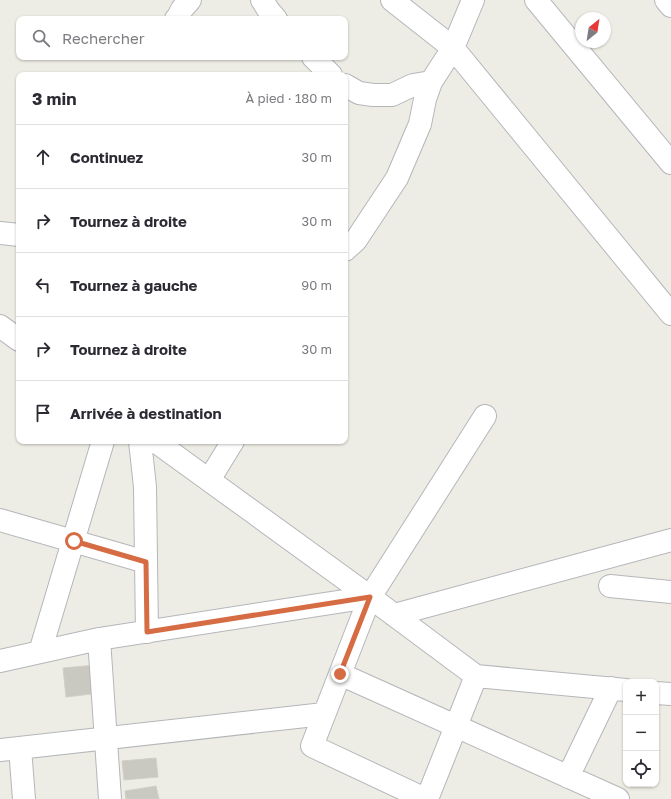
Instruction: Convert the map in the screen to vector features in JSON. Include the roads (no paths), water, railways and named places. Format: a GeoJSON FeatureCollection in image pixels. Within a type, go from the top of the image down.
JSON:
{"type":"FeatureCollection","features":[{"type":"Feature","properties":{"kind":"street"},"geometry":{"type":"LineString","coordinates":[[178,16],[182,9],[190,0]]}},
{"type":"Feature","properties":{"kind":"street"},"geometry":{"type":"LineString","coordinates":[[262,0],[273,16]]}},
{"type":"Feature","properties":{"kind":"street"},"geometry":{"type":"LineString","coordinates":[[392,0],[453,48],[664,292],[671,314]]}},
{"type":"Feature","properties":{"kind":"street"},"geometry":{"type":"LineString","coordinates":[[348,247],[356,240],[397,178],[420,124],[431,82],[453,48],[473,0]]}},
{"type":"Feature","properties":{"kind":"street"},"geometry":{"type":"LineString","coordinates":[[536,0],[671,163]]}},
{"type":"Feature","properties":{"kind":"street"},"geometry":{"type":"LineString","coordinates":[[666,0],[671,6]]}},
{"type":"Feature","properties":{"kind":"street"},"geometry":{"type":"LineString","coordinates":[[316,60],[328,72]]}},
{"type":"Feature","properties":{"kind":"street"},"geometry":{"type":"LineString","coordinates":[[348,87],[360,94],[392,95],[413,84],[431,82]]}},
{"type":"Feature","properties":{"kind":"street"},"geometry":{"type":"LineString","coordinates":[[0,233],[16,235]]}},
{"type":"Feature","properties":{"kind":"street"},"geometry":{"type":"LineString","coordinates":[[0,326],[16,338]]}},
{"type":"Feature","properties":{"kind":"street"},"geometry":{"type":"LineString","coordinates":[[476,676],[426,799],[312,746],[370,597],[485,416]]}},
{"type":"Feature","properties":{"kind":"street"},"geometry":{"type":"LineString","coordinates":[[40,652],[102,444]]}},
{"type":"Feature","properties":{"kind":"street"},"geometry":{"type":"LineString","coordinates":[[140,444],[145,487],[147,632]]}},
{"type":"Feature","properties":{"kind":"street"},"geometry":{"type":"LineString","coordinates":[[159,444],[476,676],[619,689],[568,777]]}},
{"type":"Feature","properties":{"kind":"street"},"geometry":{"type":"LineString","coordinates":[[209,480],[232,444]]}},
{"type":"Feature","properties":{"kind":"street"},"geometry":{"type":"LineString","coordinates":[[0,520],[146,562]]}},
{"type":"Feature","properties":{"kind":"street"},"geometry":{"type":"LineString","coordinates":[[394,615],[671,540]]}},
{"type":"Feature","properties":{"kind":"street"},"geometry":{"type":"LineString","coordinates":[[610,586],[671,592]]}},
{"type":"Feature","properties":{"kind":"street"},"geometry":{"type":"LineString","coordinates":[[0,661],[99,639],[370,597]]}},
{"type":"Feature","properties":{"kind":"street"},"geometry":{"type":"LineString","coordinates":[[99,639],[110,799]]}},
{"type":"Feature","properties":{"kind":"street"},"geometry":{"type":"LineString","coordinates":[[340,674],[618,799]]}},
{"type":"Feature","properties":{"kind":"street"},"geometry":{"type":"LineString","coordinates":[[659,692],[671,694]]}},
{"type":"Feature","properties":{"kind":"street"},"geometry":{"type":"LineString","coordinates":[[24,799],[10,749],[324,714]]}}]}
